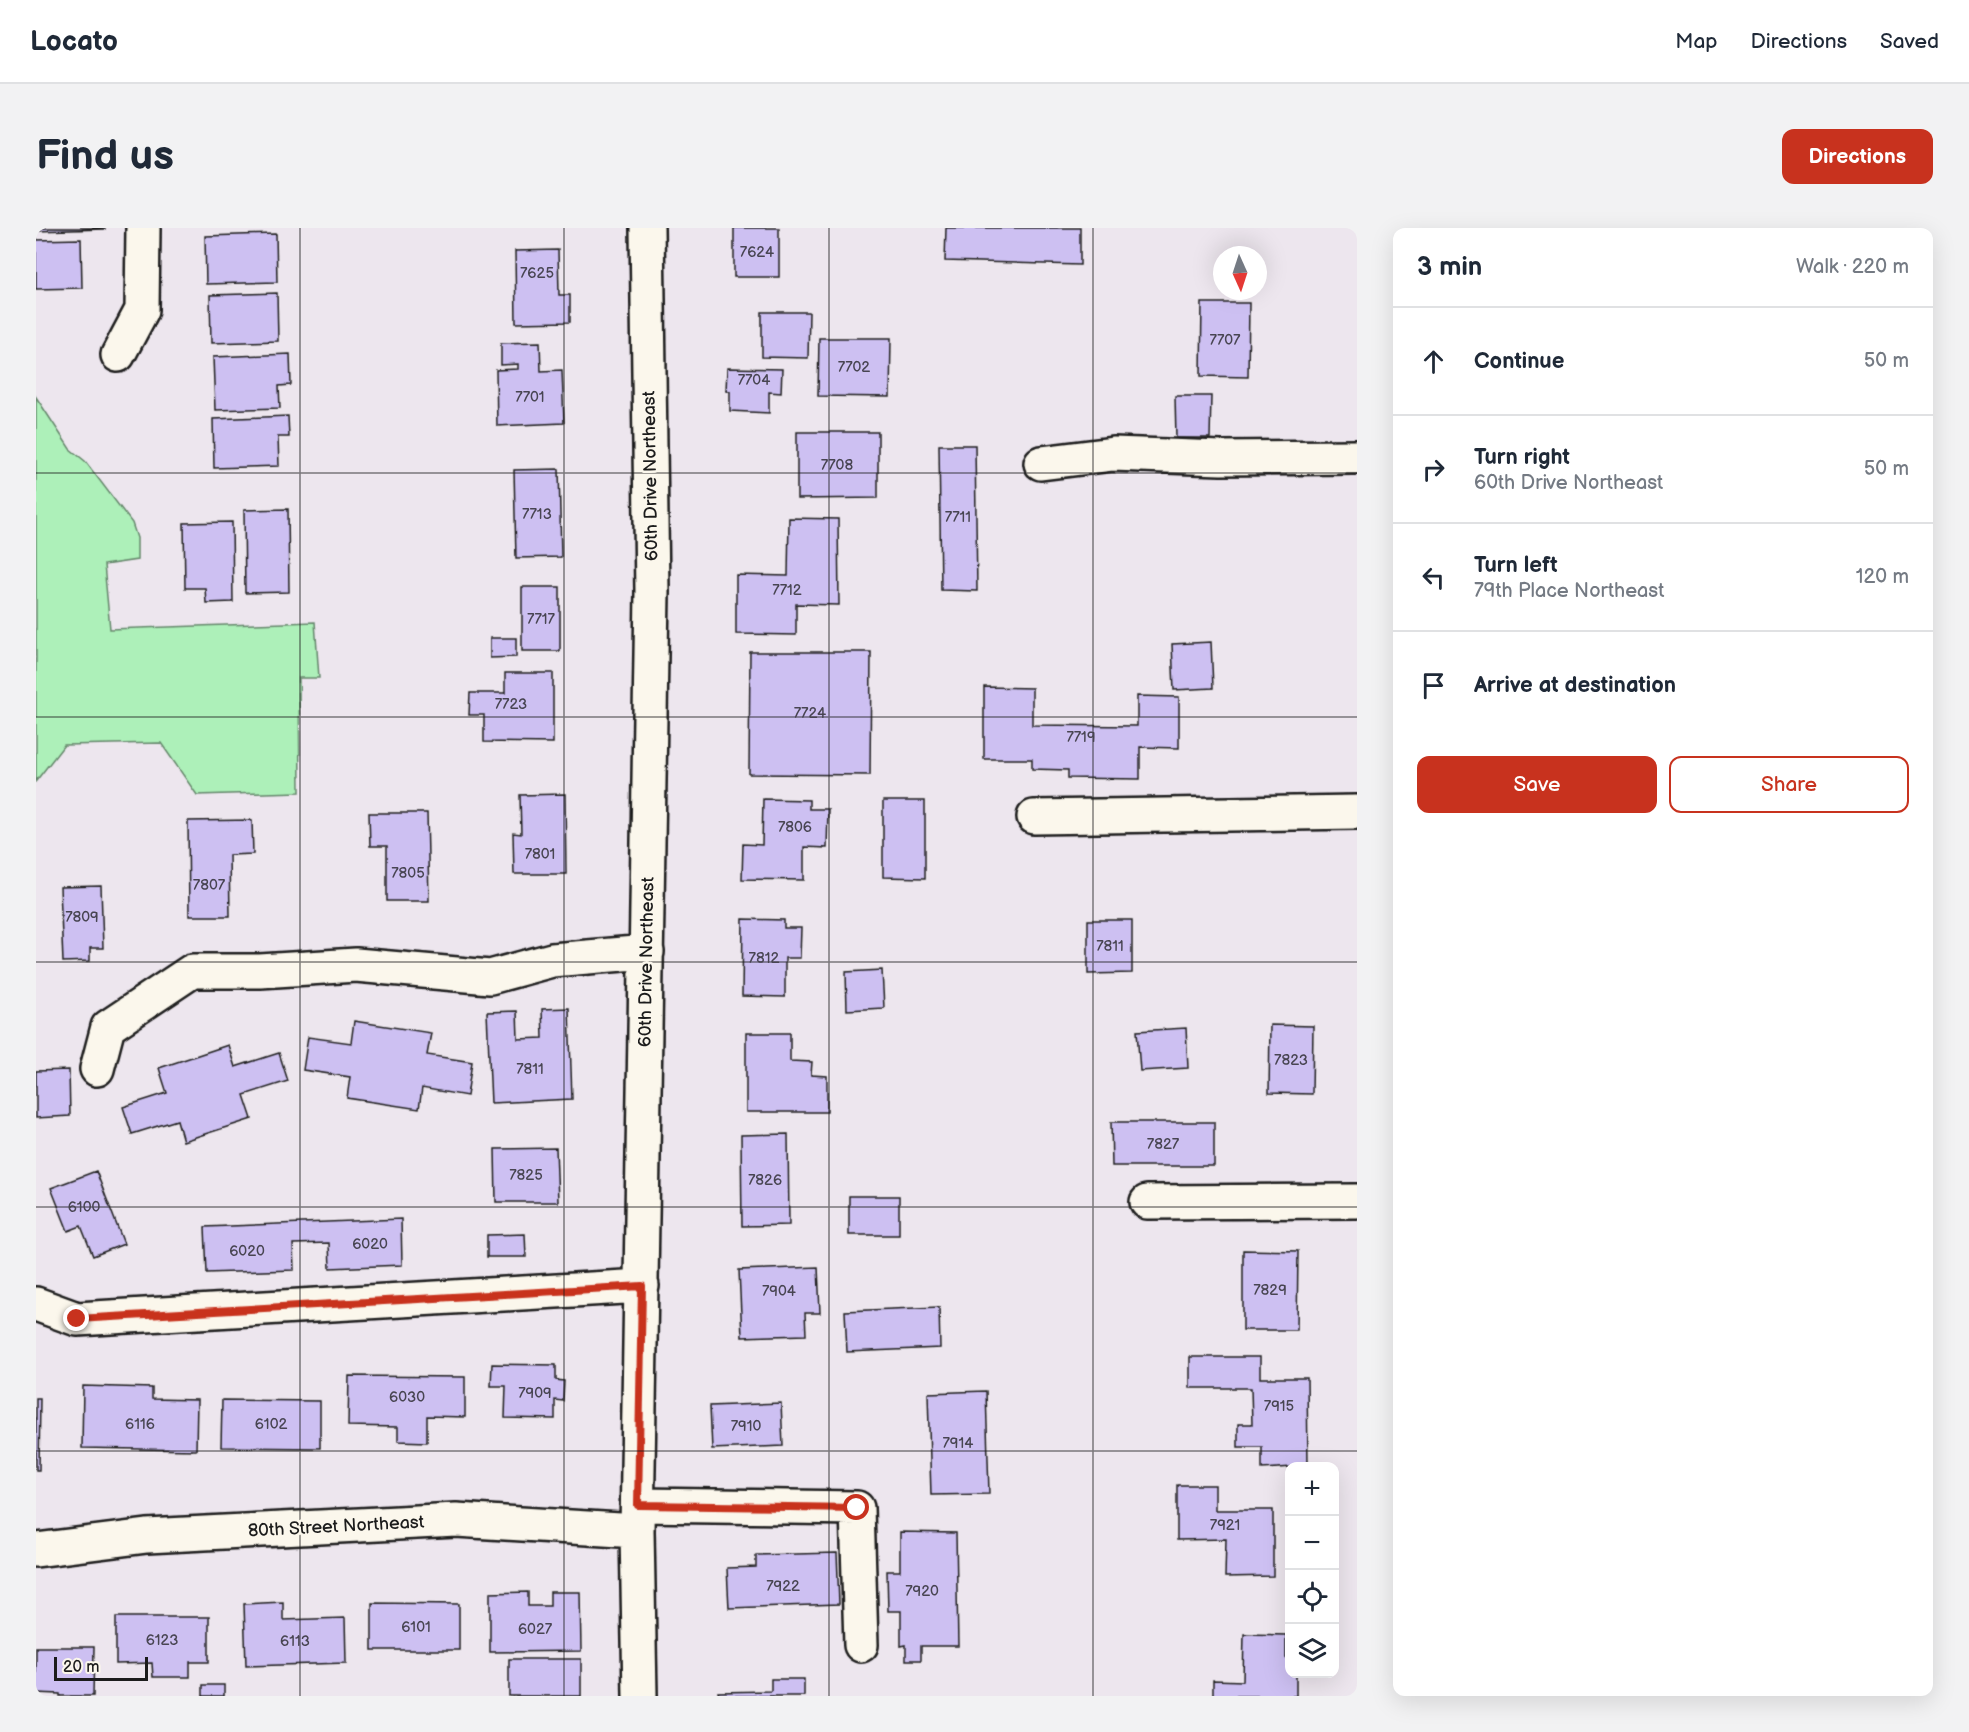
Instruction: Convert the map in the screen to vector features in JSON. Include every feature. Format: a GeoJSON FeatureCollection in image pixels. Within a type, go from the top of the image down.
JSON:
{"type":"FeatureCollection","features":[{"type":"Feature","properties":{"kind":"street"},"geometry":{"type":"LineString","coordinates":[[118,355],[142,310],[144,228]]}},
{"type":"Feature","properties":{"kind":"street","name":"60th Drive Northeast"},"geometry":{"type":"LineString","coordinates":[[640,1696],[637,1518],[652,592],[647,228]]}},
{"type":"Feature","properties":{"kind":"street"},"geometry":{"type":"LineString","coordinates":[[1041,463],[1113,454],[1221,458],[1357,458]]}},
{"type":"Feature","properties":{"kind":"street"},"geometry":{"type":"LineString","coordinates":[[1034,817],[1357,812]]}},
{"type":"Feature","properties":{"kind":"street"},"geometry":{"type":"LineString","coordinates":[[97,1069],[108,1027],[192,971],[260,971],[356,965],[490,977],[552,960],[646,952]]}},
{"type":"Feature","properties":{"kind":"street"},"geometry":{"type":"LineString","coordinates":[[1147,1202],[1357,1201]]}},
{"type":"Feature","properties":{"kind":"street"},"geometry":{"type":"LineString","coordinates":[[36,1304],[77,1319],[642,1286]]}},
{"type":"Feature","properties":{"kind":"street","name":"80th Street Northeast"},"geometry":{"type":"LineString","coordinates":[[36,1550],[147,1536],[456,1520],[637,1518],[857,1508],[861,1645]]}},
{"type":"Feature","properties":{"kind":"green space"},"geometry":{"type":"Polygon","coordinates":[[[36,397],[70,449],[85,461],[132,523],[137,538],[137,560],[104,565],[110,629],[315,622],[319,678],[299,678],[300,792],[197,795],[161,743],[64,745],[36,781],[36,397]]]}},
{"type":"Feature","properties":{"kind":"building"},"geometry":{"type":"Polygon","coordinates":[[[36,228],[105,228],[105,229],[36,231],[36,228]]]}},
{"type":"Feature","properties":{"kind":"building"},"geometry":{"type":"Polygon","coordinates":[[[734,228],[779,228],[779,277],[734,277],[734,228]]]}},
{"type":"Feature","properties":{"kind":"building"},"geometry":{"type":"Polygon","coordinates":[[[946,228],[1080,228],[1080,265],[945,261],[946,228]]]}},
{"type":"Feature","properties":{"kind":"building"},"geometry":{"type":"Polygon","coordinates":[[[276,234],[277,282],[206,284],[205,236],[276,234]]]}},
{"type":"Feature","properties":{"kind":"building"},"geometry":{"type":"Polygon","coordinates":[[[81,239],[82,288],[36,289],[36,240],[81,239]]]}},
{"type":"Feature","properties":{"kind":"building"},"geometry":{"type":"Polygon","coordinates":[[[558,250],[559,295],[570,295],[570,322],[516,323],[515,251],[558,250]]]}},
{"type":"Feature","properties":{"kind":"building"},"geometry":{"type":"Polygon","coordinates":[[[277,293],[278,341],[211,343],[210,295],[277,293]]]}},
{"type":"Feature","properties":{"kind":"building"},"geometry":{"type":"Polygon","coordinates":[[[1202,303],[1249,303],[1248,377],[1201,376],[1202,303]]]}},
{"type":"Feature","properties":{"kind":"building"},"geometry":{"type":"Polygon","coordinates":[[[762,312],[809,312],[808,358],[762,357],[762,312]]]}},
{"type":"Feature","properties":{"kind":"building"},"geometry":{"type":"Polygon","coordinates":[[[819,338],[891,338],[890,397],[818,396],[819,338]]]}},
{"type":"Feature","properties":{"kind":"building"},"geometry":{"type":"Polygon","coordinates":[[[540,342],[541,371],[562,370],[564,423],[497,426],[496,370],[518,369],[518,364],[501,365],[501,343],[540,342]]]}},
{"type":"Feature","properties":{"kind":"building"},"geometry":{"type":"Polygon","coordinates":[[[290,354],[291,385],[279,386],[280,408],[215,410],[213,357],[290,354]]]}},
{"type":"Feature","properties":{"kind":"building"},"geometry":{"type":"Polygon","coordinates":[[[727,368],[782,369],[781,393],[769,392],[769,413],[730,411],[730,391],[726,391],[727,368]]]}},
{"type":"Feature","properties":{"kind":"building"},"geometry":{"type":"Polygon","coordinates":[[[1175,396],[1211,396],[1210,438],[1176,438],[1175,396]]]}},
{"type":"Feature","properties":{"kind":"building"},"geometry":{"type":"Polygon","coordinates":[[[288,416],[289,437],[278,437],[279,466],[214,468],[213,419],[288,416]]]}},
{"type":"Feature","properties":{"kind":"building"},"geometry":{"type":"Polygon","coordinates":[[[797,432],[878,432],[878,498],[797,499],[797,432]]]}},
{"type":"Feature","properties":{"kind":"building"},"geometry":{"type":"Polygon","coordinates":[[[939,445],[975,445],[977,591],[941,590],[939,445]]]}},
{"type":"Feature","properties":{"kind":"building"},"geometry":{"type":"Polygon","coordinates":[[[559,469],[561,557],[516,558],[514,470],[559,469]]]}},
{"type":"Feature","properties":{"kind":"building"},"geometry":{"type":"Polygon","coordinates":[[[288,509],[289,592],[245,593],[244,510],[288,509]]]}},
{"type":"Feature","properties":{"kind":"building"},"geometry":{"type":"Polygon","coordinates":[[[789,518],[838,519],[839,605],[796,604],[796,635],[736,634],[736,575],[788,576],[789,518]]]}},
{"type":"Feature","properties":{"kind":"building"},"geometry":{"type":"Polygon","coordinates":[[[232,522],[233,602],[206,603],[205,588],[185,588],[184,523],[232,522]]]}},
{"type":"Feature","properties":{"kind":"building"},"geometry":{"type":"Polygon","coordinates":[[[522,587],[560,587],[560,651],[522,651],[522,587]]]}},
{"type":"Feature","properties":{"kind":"building"},"geometry":{"type":"Polygon","coordinates":[[[490,638],[516,638],[516,657],[490,658],[490,638]]]}},
{"type":"Feature","properties":{"kind":"building"},"geometry":{"type":"Polygon","coordinates":[[[1211,642],[1213,688],[1174,690],[1172,644],[1211,642]]]}},
{"type":"Feature","properties":{"kind":"building"},"geometry":{"type":"Polygon","coordinates":[[[750,652],[871,652],[870,775],[749,774],[750,652]]]}},
{"type":"Feature","properties":{"kind":"building"},"geometry":{"type":"Polygon","coordinates":[[[505,673],[553,673],[553,743],[484,742],[484,715],[469,715],[470,693],[505,693],[505,673]]]}},
{"type":"Feature","properties":{"kind":"building"},"geometry":{"type":"Polygon","coordinates":[[[984,687],[1032,688],[1032,725],[1137,726],[1137,696],[1179,697],[1179,748],[1140,747],[1140,779],[1068,778],[1068,770],[1032,769],[1032,759],[984,759],[984,687]]]}},
{"type":"Feature","properties":{"kind":"building"},"geometry":{"type":"Polygon","coordinates":[[[565,794],[566,874],[514,874],[513,833],[521,834],[520,795],[565,794]]]}},
{"type":"Feature","properties":{"kind":"building"},"geometry":{"type":"Polygon","coordinates":[[[763,799],[809,800],[809,809],[828,809],[827,848],[804,847],[804,880],[742,879],[743,844],[762,845],[763,799]]]}},
{"type":"Feature","properties":{"kind":"building"},"geometry":{"type":"Polygon","coordinates":[[[883,801],[925,801],[925,878],[883,877],[883,801]]]}},
{"type":"Feature","properties":{"kind":"building"},"geometry":{"type":"Polygon","coordinates":[[[369,813],[427,813],[429,901],[387,901],[387,846],[370,846],[369,813]]]}},
{"type":"Feature","properties":{"kind":"building"},"geometry":{"type":"Polygon","coordinates":[[[252,820],[253,854],[229,855],[230,916],[189,916],[188,821],[252,820]]]}},
{"type":"Feature","properties":{"kind":"building"},"geometry":{"type":"Polygon","coordinates":[[[101,886],[103,948],[90,948],[90,961],[63,962],[60,887],[101,886]]]}},
{"type":"Feature","properties":{"kind":"building"},"geometry":{"type":"Polygon","coordinates":[[[743,919],[784,920],[784,928],[801,928],[800,958],[785,958],[785,997],[742,996],[743,919]]]}},
{"type":"Feature","properties":{"kind":"building"},"geometry":{"type":"Polygon","coordinates":[[[1088,920],[1132,920],[1132,973],[1088,974],[1088,920]]]}},
{"type":"Feature","properties":{"kind":"building"},"geometry":{"type":"Polygon","coordinates":[[[882,970],[884,1008],[847,1010],[846,972],[882,970]]]}},
{"type":"Feature","properties":{"kind":"building"},"geometry":{"type":"Polygon","coordinates":[[[569,1008],[572,1099],[491,1103],[487,1012],[517,1011],[518,1039],[543,1038],[542,1009],[569,1008]]]}},
{"type":"Feature","properties":{"kind":"building"},"geometry":{"type":"Polygon","coordinates":[[[354,1021],[431,1033],[427,1055],[472,1062],[467,1096],[422,1088],[419,1109],[347,1098],[350,1077],[303,1070],[308,1037],[351,1043],[354,1021]]]}},
{"type":"Feature","properties":{"kind":"building"},"geometry":{"type":"Polygon","coordinates":[[[1270,1025],[1313,1026],[1312,1094],[1269,1093],[1270,1025]]]}},
{"type":"Feature","properties":{"kind":"building"},"geometry":{"type":"Polygon","coordinates":[[[1186,1028],[1188,1068],[1140,1071],[1137,1031],[1186,1028]]]}},
{"type":"Feature","properties":{"kind":"building"},"geometry":{"type":"Polygon","coordinates":[[[746,1033],[790,1033],[790,1061],[812,1062],[811,1075],[827,1076],[827,1112],[746,1112],[746,1033]]]}},
{"type":"Feature","properties":{"kind":"building"},"geometry":{"type":"Polygon","coordinates":[[[228,1045],[235,1067],[279,1053],[288,1081],[244,1095],[252,1119],[183,1141],[177,1120],[132,1134],[123,1107],[167,1093],[159,1068],[228,1045]]]}},
{"type":"Feature","properties":{"kind":"building"},"geometry":{"type":"Polygon","coordinates":[[[69,1070],[70,1116],[36,1118],[36,1071],[69,1070]]]}},
{"type":"Feature","properties":{"kind":"building"},"geometry":{"type":"Polygon","coordinates":[[[1111,1122],[1214,1122],[1214,1166],[1112,1166],[1111,1122]]]}},
{"type":"Feature","properties":{"kind":"building"},"geometry":{"type":"Polygon","coordinates":[[[788,1134],[789,1225],[742,1226],[741,1135],[788,1134]]]}},
{"type":"Feature","properties":{"kind":"building"},"geometry":{"type":"Polygon","coordinates":[[[556,1148],[558,1202],[496,1202],[495,1149],[556,1148]]]}},
{"type":"Feature","properties":{"kind":"building"},"geometry":{"type":"Polygon","coordinates":[[[96,1171],[124,1244],[93,1256],[81,1226],[68,1231],[51,1188],[96,1171]]]}},
{"type":"Feature","properties":{"kind":"building"},"geometry":{"type":"Polygon","coordinates":[[[849,1196],[899,1196],[899,1235],[849,1235],[849,1196]]]}},
{"type":"Feature","properties":{"kind":"building"},"geometry":{"type":"Polygon","coordinates":[[[401,1219],[402,1265],[330,1268],[329,1243],[293,1244],[294,1270],[207,1273],[205,1227],[401,1219]]]}},
{"type":"Feature","properties":{"kind":"building"},"geometry":{"type":"Polygon","coordinates":[[[525,1234],[526,1257],[487,1257],[487,1235],[525,1234]]]}},
{"type":"Feature","properties":{"kind":"building"},"geometry":{"type":"Polygon","coordinates":[[[1243,1250],[1298,1251],[1297,1330],[1243,1330],[1243,1250]]]}},
{"type":"Feature","properties":{"kind":"building"},"geometry":{"type":"Polygon","coordinates":[[[818,1267],[820,1313],[805,1313],[806,1335],[742,1337],[739,1270],[818,1267]]]}},
{"type":"Feature","properties":{"kind":"building"},"geometry":{"type":"Polygon","coordinates":[[[939,1307],[940,1348],[847,1352],[845,1311],[939,1307]]]}},
{"type":"Feature","properties":{"kind":"building"},"geometry":{"type":"Polygon","coordinates":[[[1190,1357],[1260,1357],[1260,1378],[1307,1378],[1308,1462],[1285,1462],[1285,1468],[1262,1469],[1262,1447],[1238,1447],[1238,1424],[1252,1424],[1251,1388],[1190,1388],[1190,1357]]]}},
{"type":"Feature","properties":{"kind":"building"},"geometry":{"type":"Polygon","coordinates":[[[492,1364],[556,1365],[556,1380],[564,1381],[563,1401],[555,1400],[555,1419],[505,1418],[506,1386],[491,1386],[492,1364]]]}},
{"type":"Feature","properties":{"kind":"building"},"geometry":{"type":"Polygon","coordinates":[[[349,1376],[465,1377],[465,1417],[427,1416],[427,1442],[398,1441],[398,1427],[348,1426],[349,1376]]]}},
{"type":"Feature","properties":{"kind":"building"},"geometry":{"type":"Polygon","coordinates":[[[83,1386],[152,1388],[152,1399],[197,1400],[196,1450],[82,1448],[83,1386]]]}},
{"type":"Feature","properties":{"kind":"building"},"geometry":{"type":"Polygon","coordinates":[[[986,1391],[989,1494],[931,1495],[928,1393],[986,1391]]]}},
{"type":"Feature","properties":{"kind":"building"},"geometry":{"type":"Polygon","coordinates":[[[36,1398],[40,1398],[39,1470],[36,1470],[36,1398]]]}},
{"type":"Feature","properties":{"kind":"building"},"geometry":{"type":"Polygon","coordinates":[[[222,1400],[320,1401],[320,1448],[221,1447],[222,1400]]]}},
{"type":"Feature","properties":{"kind":"building"},"geometry":{"type":"Polygon","coordinates":[[[781,1403],[783,1446],[712,1449],[710,1406],[781,1403]]]}},
{"type":"Feature","properties":{"kind":"building"},"geometry":{"type":"Polygon","coordinates":[[[1177,1485],[1215,1485],[1215,1510],[1273,1510],[1273,1576],[1225,1577],[1226,1539],[1177,1540],[1177,1485]]]}},
{"type":"Feature","properties":{"kind":"building"},"geometry":{"type":"Polygon","coordinates":[[[900,1532],[956,1533],[958,1646],[921,1646],[921,1660],[906,1660],[906,1645],[901,1646],[901,1611],[888,1611],[887,1571],[900,1571],[900,1532]]]}},
{"type":"Feature","properties":{"kind":"building"},"geometry":{"type":"Polygon","coordinates":[[[837,1553],[839,1604],[729,1608],[727,1568],[756,1567],[756,1555],[837,1553]]]}},
{"type":"Feature","properties":{"kind":"building"},"geometry":{"type":"Polygon","coordinates":[[[528,1592],[528,1606],[550,1606],[550,1592],[580,1592],[581,1651],[490,1652],[490,1593],[528,1592]]]}},
{"type":"Feature","properties":{"kind":"building"},"geometry":{"type":"Polygon","coordinates":[[[283,1602],[283,1620],[345,1618],[346,1663],[246,1666],[244,1604],[283,1602]]]}},
{"type":"Feature","properties":{"kind":"building"},"geometry":{"type":"Polygon","coordinates":[[[372,1603],[459,1604],[459,1650],[372,1650],[372,1603]]]}},
{"type":"Feature","properties":{"kind":"building"},"geometry":{"type":"Polygon","coordinates":[[[116,1617],[209,1617],[209,1662],[190,1662],[190,1677],[153,1677],[152,1663],[116,1664],[116,1617]]]}},
{"type":"Feature","properties":{"kind":"building"},"geometry":{"type":"Polygon","coordinates":[[[1244,1634],[1285,1635],[1285,1678],[1296,1678],[1296,1696],[1213,1696],[1213,1680],[1243,1681],[1244,1634]]]}},
{"type":"Feature","properties":{"kind":"building"},"geometry":{"type":"Polygon","coordinates":[[[36,1647],[94,1647],[93,1696],[36,1693],[36,1647]]]}},
{"type":"Feature","properties":{"kind":"building"},"geometry":{"type":"Polygon","coordinates":[[[509,1659],[581,1659],[581,1696],[509,1696],[509,1659]]]}},
{"type":"Feature","properties":{"kind":"building"},"geometry":{"type":"Polygon","coordinates":[[[771,1679],[804,1679],[804,1696],[719,1696],[718,1692],[771,1691],[771,1679]]]}},
{"type":"Feature","properties":{"kind":"building"},"geometry":{"type":"Polygon","coordinates":[[[203,1685],[224,1685],[224,1696],[203,1696],[203,1685]]]}},
{"type":"Feature","properties":{"kind":"route"},"geometry":{"type":"LineString","coordinates":[[77,1319],[642,1286],[638,1505],[857,1508]]}}]}
